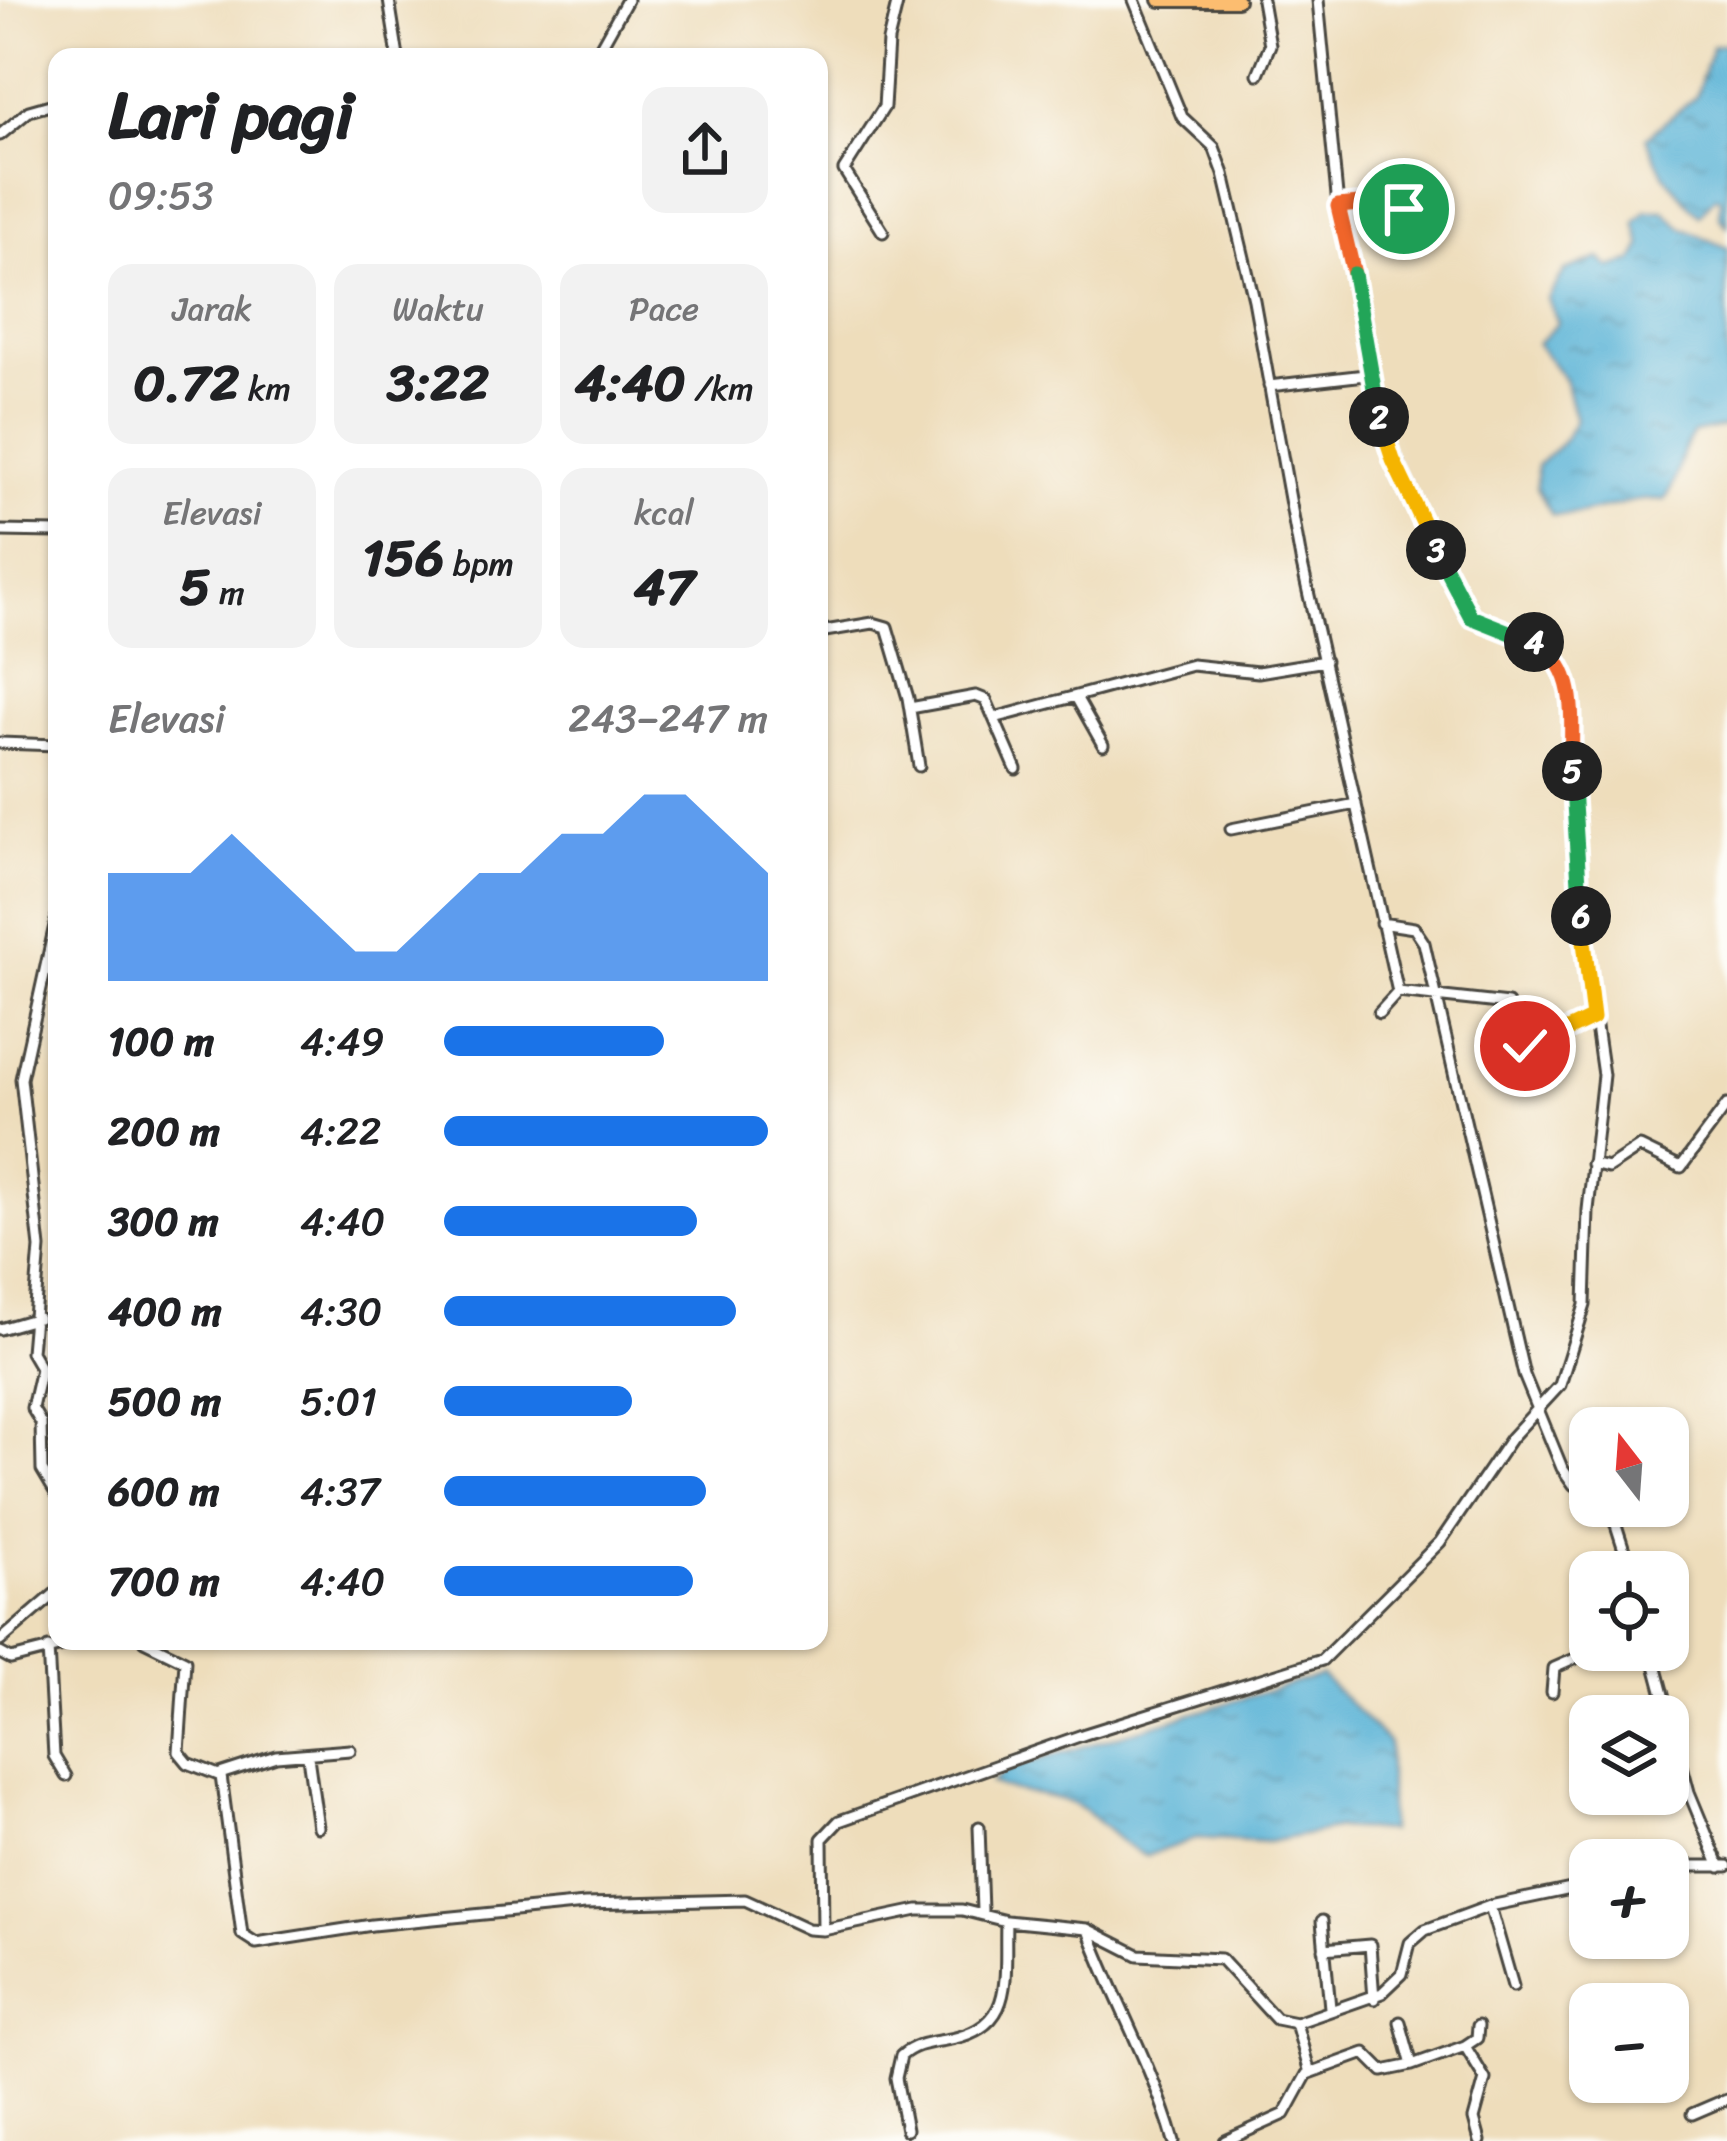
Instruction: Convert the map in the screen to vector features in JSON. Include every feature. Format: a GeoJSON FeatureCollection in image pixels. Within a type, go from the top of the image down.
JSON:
{"type":"FeatureCollection","features":[{"type":"Feature","properties":{"kind":"main road"},"geometry":{"type":"LineString","coordinates":[[1160,0],[1237,0]]}},
{"type":"Feature","properties":{"kind":"street"},"geometry":{"type":"LineString","coordinates":[[389,0],[397,48]]}},
{"type":"Feature","properties":{"kind":"street"},"geometry":{"type":"LineString","coordinates":[[600,48],[627,0]]}},
{"type":"Feature","properties":{"kind":"street"},"geometry":{"type":"LineString","coordinates":[[883,232],[844,170],[884,107],[887,41],[898,0]]}},
{"type":"Feature","properties":{"kind":"street"},"geometry":{"type":"LineString","coordinates":[[1134,0],[1185,123],[1217,153],[1254,300],[1325,661],[1398,992]]}},
{"type":"Feature","properties":{"kind":"street"},"geometry":{"type":"LineString","coordinates":[[1258,74],[1270,39],[1262,0]]}},
{"type":"Feature","properties":{"kind":"street"},"geometry":{"type":"LineString","coordinates":[[823,1930],[822,1839],[833,1824],[1084,1734],[1322,1660],[1440,1542],[1564,1378],[1586,1305],[1592,1164],[1603,1075],[1575,825],[1570,688],[1563,664],[1546,649],[1480,623],[1464,609],[1386,442],[1338,206],[1318,0]]}},
{"type":"Feature","properties":{"kind":"street"},"geometry":{"type":"LineString","coordinates":[[0,135],[29,111],[48,106]]}},
{"type":"Feature","properties":{"kind":"street"},"geometry":{"type":"LineString","coordinates":[[1338,206],[1403,200],[1403,227]]}},
{"type":"Feature","properties":{"kind":"street"},"geometry":{"type":"LineString","coordinates":[[1269,386],[1374,374]]}},
{"type":"Feature","properties":{"kind":"street"},"geometry":{"type":"LineString","coordinates":[[0,531],[48,532]]}},
{"type":"Feature","properties":{"kind":"street"},"geometry":{"type":"LineString","coordinates":[[828,630],[873,623],[887,627],[910,708],[919,766]]}},
{"type":"Feature","properties":{"kind":"street"},"geometry":{"type":"LineString","coordinates":[[998,717],[1192,665],[1258,672],[1325,661]]}},
{"type":"Feature","properties":{"kind":"street"},"geometry":{"type":"LineString","coordinates":[[910,708],[976,696],[986,700],[998,717],[1016,769]]}},
{"type":"Feature","properties":{"kind":"street"},"geometry":{"type":"LineString","coordinates":[[1076,697],[1103,745]]}},
{"type":"Feature","properties":{"kind":"street"},"geometry":{"type":"LineString","coordinates":[[0,743],[48,745]]}},
{"type":"Feature","properties":{"kind":"street"},"geometry":{"type":"LineString","coordinates":[[1231,829],[1356,804]]}},
{"type":"Feature","properties":{"kind":"street"},"geometry":{"type":"LineString","coordinates":[[1381,923],[1419,932],[1537,1409],[1569,1478]]}},
{"type":"Feature","properties":{"kind":"street"},"geometry":{"type":"LineString","coordinates":[[48,957],[21,1079],[40,1248],[38,1318],[31,1352],[40,1371],[32,1408],[41,1423],[42,1470],[48,1480]]}},
{"type":"Feature","properties":{"kind":"street"},"geometry":{"type":"LineString","coordinates":[[1398,992],[1508,1004]]}},
{"type":"Feature","properties":{"kind":"street"},"geometry":{"type":"LineString","coordinates":[[1379,1013],[1398,992]]}},
{"type":"Feature","properties":{"kind":"street"},"geometry":{"type":"LineString","coordinates":[[1499,1053],[1593,1018]]}},
{"type":"Feature","properties":{"kind":"street"},"geometry":{"type":"LineString","coordinates":[[1592,1164],[1608,1168],[1640,1147],[1681,1167],[1727,1105]]}},
{"type":"Feature","properties":{"kind":"street"},"geometry":{"type":"LineString","coordinates":[[0,1329],[38,1318]]}},
{"type":"Feature","properties":{"kind":"street"},"geometry":{"type":"LineString","coordinates":[[0,1641],[48,1600]]}},
{"type":"Feature","properties":{"kind":"street"},"geometry":{"type":"LineString","coordinates":[[0,1653],[11,1659],[48,1648]]}},
{"type":"Feature","properties":{"kind":"street"},"geometry":{"type":"LineString","coordinates":[[48,1650],[54,1756],[66,1776]]}},
{"type":"Feature","properties":{"kind":"street"},"geometry":{"type":"LineString","coordinates":[[165,1650],[182,1657],[187,1673],[176,1729],[179,1752],[188,1763],[220,1774],[276,1756],[350,1750]]}},
{"type":"Feature","properties":{"kind":"street"},"geometry":{"type":"LineString","coordinates":[[1552,1693],[1554,1668],[1569,1661]]}},
{"type":"Feature","properties":{"kind":"street"},"geometry":{"type":"LineString","coordinates":[[1657,1671],[1689,1792],[1723,1866],[1689,1866]]}},
{"type":"Feature","properties":{"kind":"street"},"geometry":{"type":"LineString","coordinates":[[308,1757],[318,1827]]}},
{"type":"Feature","properties":{"kind":"street"},"geometry":{"type":"LineString","coordinates":[[220,1774],[242,1934],[256,1943],[372,1925],[657,1902],[745,1900],[808,1929],[823,1930],[918,1910],[982,1912],[1006,1921],[1087,1929],[1138,1955],[1221,1959],[1276,2019],[1296,2024],[1330,2008],[1373,1999],[1402,1974],[1415,1936],[1490,1906],[1569,1890]]}},
{"type":"Feature","properties":{"kind":"street"},"geometry":{"type":"LineString","coordinates":[[979,1827],[982,1912]]}},
{"type":"Feature","properties":{"kind":"street"},"geometry":{"type":"LineString","coordinates":[[1490,1906],[1513,1986]]}},
{"type":"Feature","properties":{"kind":"street"},"geometry":{"type":"LineString","coordinates":[[906,2130],[896,2078],[901,2056],[915,2046],[970,2036],[991,2022],[1003,1995],[1006,1921]]}},
{"type":"Feature","properties":{"kind":"street"},"geometry":{"type":"LineString","coordinates":[[1322,1921],[1330,2008]]}},
{"type":"Feature","properties":{"kind":"street"},"geometry":{"type":"LineString","coordinates":[[1087,1929],[1126,2030],[1160,2093],[1174,2141]]}},
{"type":"Feature","properties":{"kind":"street"},"geometry":{"type":"LineString","coordinates":[[1324,1948],[1370,1945],[1373,1999]]}},
{"type":"Feature","properties":{"kind":"street"},"geometry":{"type":"LineString","coordinates":[[1400,2022],[1412,2065]]}},
{"type":"Feature","properties":{"kind":"street"},"geometry":{"type":"LineString","coordinates":[[1296,2024],[1310,2073]]}},
{"type":"Feature","properties":{"kind":"street"},"geometry":{"type":"LineString","coordinates":[[1225,2141],[1285,2114],[1310,2073],[1358,2053],[1369,2055],[1383,2071],[1412,2065],[1476,2040],[1478,2026]]}},
{"type":"Feature","properties":{"kind":"street"},"geometry":{"type":"LineString","coordinates":[[1465,2046],[1485,2080],[1474,2117],[1480,2141]]}},
{"type":"Feature","properties":{"kind":"street"},"geometry":{"type":"LineString","coordinates":[[1692,2114],[1727,2099]]}},
{"type":"Feature","properties":{"kind":"water"},"geometry":{"type":"Polygon","coordinates":[[[1727,43],[1727,226],[1720,217],[1721,198],[1715,196],[1699,216],[1664,176],[1646,138],[1696,96],[1712,45],[1727,43]]]}},
{"type":"Feature","properties":{"kind":"water"},"geometry":{"type":"Polygon","coordinates":[[[1646,211],[1664,211],[1682,228],[1727,248],[1727,426],[1693,433],[1665,500],[1552,515],[1536,488],[1537,465],[1562,443],[1576,420],[1565,380],[1537,344],[1558,323],[1548,299],[1565,271],[1600,258],[1610,268],[1634,261],[1642,246],[1635,223],[1646,211]]]}},
{"type":"Feature","properties":{"kind":"water"},"geometry":{"type":"Polygon","coordinates":[[[1321,1675],[1389,1743],[1389,1831],[1339,1828],[1268,1842],[1197,1838],[1146,1856],[1077,1806],[991,1783],[1008,1769],[1321,1675]]]}},
{"type":"Feature","properties":{"kind":"route"},"geometry":{"type":"LineString","coordinates":[[1404,209],[1403,200],[1338,206],[1386,442],[1464,609],[1480,623],[1554,654],[1563,664],[1570,688],[1573,803],[1593,1018],[1525,1046]]}}]}
